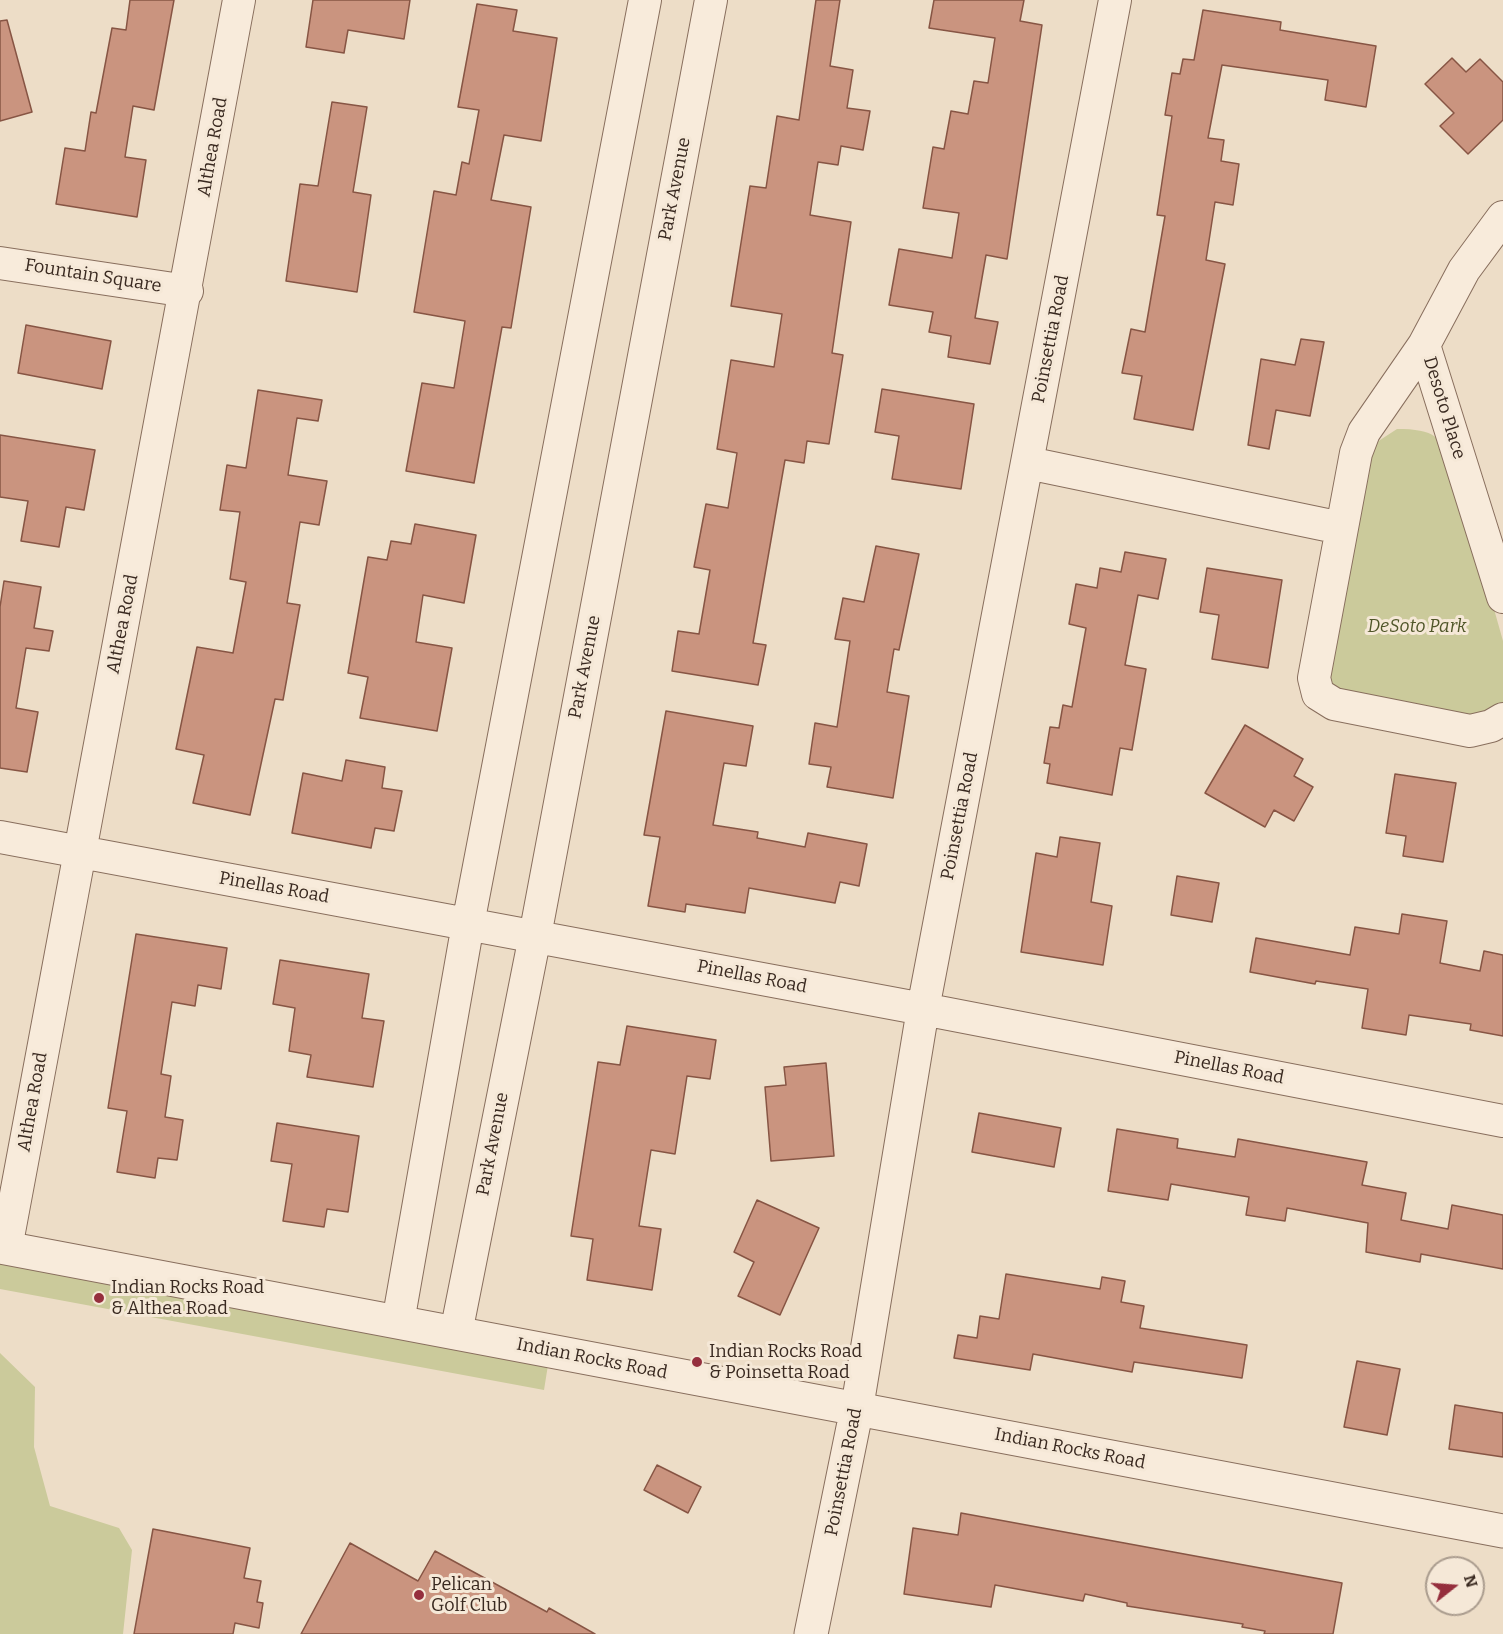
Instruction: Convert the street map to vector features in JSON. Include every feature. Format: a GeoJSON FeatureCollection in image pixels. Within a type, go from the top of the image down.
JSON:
{"type":"FeatureCollection","features":[{"type":"Feature","properties":{"kind":"street","name":"Althea Road"},"geometry":{"type":"LineString","coordinates":[[3,1248],[187,291],[239,0]]}},
{"type":"Feature","properties":{"kind":"street"},"geometry":{"type":"LineString","coordinates":[[398,1322],[468,924],[645,0]]}},
{"type":"Feature","properties":{"kind":"street","name":"Park Avenue"},"geometry":{"type":"LineString","coordinates":[[456,1333],[535,936],[711,0]]}},
{"type":"Feature","properties":{"kind":"street","name":"Poinsettia Road"},"geometry":{"type":"LineString","coordinates":[[811,1634],[856,1408],[923,1009],[1115,0]]}},
{"type":"Feature","properties":{"kind":"street"},"geometry":{"type":"LineString","coordinates":[[1424,345],[1464,270],[1503,217]]}},
{"type":"Feature","properties":{"kind":"street","name":"Fountain Square"},"geometry":{"type":"LineString","coordinates":[[0,263],[187,291]]}},
{"type":"Feature","properties":{"kind":"street","name":"Desoto Place"},"geometry":{"type":"LineString","coordinates":[[1424,345],[1364,432],[1356,453],[1314,678],[1317,694],[1334,704],[1470,730],[1491,726],[1503,719]]}},
{"type":"Feature","properties":{"kind":"street","name":"Desoto Place"},"geometry":{"type":"LineString","coordinates":[[1424,345],[1503,597]]}},
{"type":"Feature","properties":{"kind":"street"},"geometry":{"type":"LineString","coordinates":[[1028,464],[1341,528]]}},
{"type":"Feature","properties":{"kind":"street","name":"Pinellas Road"},"geometry":{"type":"LineString","coordinates":[[0,837],[923,1009],[1503,1121]]}},
{"type":"Feature","properties":{"kind":"street","name":"Indian Rocks Road"},"geometry":{"type":"LineString","coordinates":[[3,1248],[1503,1531]]}},
{"type":"Feature","properties":{"kind":"green space","name":"DeSoto Park"},"geometry":{"type":"Polygon","coordinates":[[[1397,429],[1420,431],[1435,437],[1446,450],[1455,471],[1503,641],[1503,708],[1483,720],[1343,693],[1332,684],[1329,670],[1365,465],[1377,442],[1397,429]]]}},
{"type":"Feature","properties":{"kind":"green space"},"geometry":{"type":"Polygon","coordinates":[[[0,1262],[548,1365],[544,1390],[0,1289],[0,1262]]]}},
{"type":"Feature","properties":{"kind":"green space"},"geometry":{"type":"Polygon","coordinates":[[[0,1353],[35,1387],[34,1447],[50,1506],[119,1528],[132,1550],[123,1634],[0,1634],[0,1353]]]}},
{"type":"Feature","properties":{"kind":"building"},"geometry":{"type":"Polygon","coordinates":[[[130,0],[174,0],[154,110],[133,106],[125,157],[146,160],[137,217],[56,204],[65,148],[85,151],[91,112],[96,113],[112,28],[126,30],[130,0]]]}},
{"type":"Feature","properties":{"kind":"building"},"geometry":{"type":"Polygon","coordinates":[[[313,0],[410,0],[404,39],[348,30],[344,53],[306,47],[313,0]]]}},
{"type":"Feature","properties":{"kind":"building"},"geometry":{"type":"Polygon","coordinates":[[[816,0],[840,0],[830,66],[853,70],[847,108],[870,111],[863,150],[841,146],[838,165],[818,162],[810,215],[851,222],[832,353],[843,355],[829,444],[807,441],[804,463],[785,460],[753,643],[766,645],[758,685],[672,671],[678,631],[699,634],[710,570],[694,567],[706,504],[728,508],[737,453],[717,449],[731,360],[774,367],[782,314],[731,306],[750,186],[766,188],[777,116],[799,120],[816,0]]]}},
{"type":"Feature","properties":{"kind":"building"},"geometry":{"type":"Polygon","coordinates":[[[934,0],[1024,0],[1020,21],[1042,25],[1007,259],[986,255],[975,318],[998,322],[990,364],[948,357],[951,336],[929,332],[933,312],[889,305],[899,249],[952,258],[959,213],[923,208],[933,147],[944,149],[951,111],[968,114],[974,81],[988,83],[995,38],[929,28],[934,0]]]}},
{"type":"Feature","properties":{"kind":"building"},"geometry":{"type":"Polygon","coordinates":[[[477,4],[517,10],[513,31],[557,38],[541,141],[504,135],[491,200],[531,207],[511,328],[502,327],[474,483],[406,471],[422,383],[454,388],[465,321],[414,312],[434,191],[456,195],[462,162],[469,164],[479,110],[458,107],[477,4]]]}},
{"type":"Feature","properties":{"kind":"building"},"geometry":{"type":"Polygon","coordinates":[[[1203,10],[1281,22],[1280,30],[1376,46],[1366,107],[1325,100],[1328,80],[1222,65],[1208,138],[1224,140],[1221,161],[1239,164],[1233,205],[1215,202],[1206,260],[1225,264],[1193,430],[1134,419],[1142,376],[1122,373],[1131,329],[1145,332],[1165,216],[1157,215],[1172,116],[1165,115],[1172,73],[1180,74],[1183,59],[1194,60],[1203,10]]]}},
{"type":"Feature","properties":{"kind":"building"},"geometry":{"type":"Polygon","coordinates":[[[7,20],[32,112],[0,121],[0,21],[7,20]]]}},
{"type":"Feature","properties":{"kind":"building"},"geometry":{"type":"Polygon","coordinates":[[[1452,58],[1466,72],[1480,59],[1503,82],[1503,120],[1468,154],[1440,126],[1454,113],[1425,84],[1452,58]]]}},
{"type":"Feature","properties":{"kind":"building"},"geometry":{"type":"Polygon","coordinates":[[[332,102],[367,107],[353,192],[371,195],[357,292],[286,281],[300,184],[318,186],[332,102]]]}},
{"type":"Feature","properties":{"kind":"building"},"geometry":{"type":"Polygon","coordinates":[[[26,325],[111,341],[102,389],[18,373],[26,325]]]}},
{"type":"Feature","properties":{"kind":"building"},"geometry":{"type":"Polygon","coordinates":[[[1301,339],[1324,342],[1310,416],[1276,410],[1269,449],[1248,445],[1261,359],[1295,365],[1301,339]]]}},
{"type":"Feature","properties":{"kind":"building"},"geometry":{"type":"Polygon","coordinates":[[[882,389],[974,404],[961,489],[892,479],[899,436],[875,432],[882,389]]]}},
{"type":"Feature","properties":{"kind":"building"},"geometry":{"type":"Polygon","coordinates":[[[258,390],[322,400],[318,421],[297,418],[288,475],[327,481],[319,525],[300,522],[287,603],[300,605],[283,700],[275,699],[250,815],[193,803],[204,755],[176,749],[197,647],[233,653],[246,582],[230,579],[240,512],[220,510],[227,465],[246,468],[258,390]]]}},
{"type":"Feature","properties":{"kind":"building"},"geometry":{"type":"Polygon","coordinates":[[[0,435],[95,450],[84,510],[66,507],[59,547],[21,541],[28,501],[0,497],[0,435]]]}},
{"type":"Feature","properties":{"kind":"building"},"geometry":{"type":"Polygon","coordinates":[[[415,524],[476,535],[464,603],[423,595],[416,642],[452,648],[437,731],[360,718],[368,677],[348,673],[368,557],[387,560],[391,541],[411,544],[415,524]]]}},
{"type":"Feature","properties":{"kind":"building"},"geometry":{"type":"Polygon","coordinates":[[[876,546],[919,554],[899,650],[894,649],[887,692],[909,696],[893,798],[827,787],[831,767],[809,764],[815,723],[837,727],[850,641],[835,639],[843,598],[864,602],[876,546]]]}},
{"type":"Feature","properties":{"kind":"building"},"geometry":{"type":"Polygon","coordinates":[[[1125,552],[1166,559],[1158,599],[1138,595],[1125,665],[1146,669],[1132,750],[1120,748],[1112,795],[1047,783],[1050,764],[1044,763],[1050,727],[1059,728],[1063,705],[1072,707],[1086,628],[1069,624],[1076,584],[1097,588],[1100,568],[1121,572],[1125,552]]]}},
{"type":"Feature","properties":{"kind":"building"},"geometry":{"type":"Polygon","coordinates":[[[1207,568],[1282,580],[1268,668],[1212,659],[1219,615],[1200,612],[1207,568]]]}},
{"type":"Feature","properties":{"kind":"building"},"geometry":{"type":"Polygon","coordinates":[[[4,581],[41,587],[34,628],[53,631],[49,651],[26,648],[16,708],[38,712],[27,772],[0,768],[0,607],[4,581]]]}},
{"type":"Feature","properties":{"kind":"building"},"geometry":{"type":"Polygon","coordinates":[[[666,711],[753,726],[746,766],[724,763],[713,825],[758,832],[757,838],[805,847],[808,833],[867,844],[859,886],[840,882],[835,903],[749,888],[745,913],[686,904],[685,912],[648,906],[660,837],[644,835],[666,711]]]}},
{"type":"Feature","properties":{"kind":"building"},"geometry":{"type":"Polygon","coordinates":[[[1245,725],[1303,759],[1294,776],[1313,787],[1294,821],[1274,810],[1265,827],[1205,793],[1245,725]]]}},
{"type":"Feature","properties":{"kind":"building"},"geometry":{"type":"Polygon","coordinates":[[[346,760],[385,767],[382,788],[402,791],[394,831],[375,828],[371,848],[292,833],[303,773],[342,781],[346,760]]]}},
{"type":"Feature","properties":{"kind":"building"},"geometry":{"type":"Polygon","coordinates":[[[1395,774],[1456,783],[1443,862],[1403,856],[1406,836],[1386,833],[1395,774]]]}},
{"type":"Feature","properties":{"kind":"building"},"geometry":{"type":"Polygon","coordinates":[[[1060,837],[1100,843],[1091,902],[1112,906],[1103,965],[1021,952],[1036,853],[1057,857],[1060,837]]]}},
{"type":"Feature","properties":{"kind":"building"},"geometry":{"type":"Polygon","coordinates":[[[1177,876],[1219,883],[1212,922],[1171,915],[1177,876]]]}},
{"type":"Feature","properties":{"kind":"building"},"geometry":{"type":"Polygon","coordinates":[[[1402,914],[1447,921],[1440,963],[1480,971],[1484,951],[1503,955],[1503,1036],[1470,1030],[1471,1024],[1409,1015],[1406,1035],[1362,1028],[1368,989],[1316,981],[1315,984],[1250,972],[1256,938],[1350,955],[1355,927],[1399,934],[1402,914]]]}},
{"type":"Feature","properties":{"kind":"building"},"geometry":{"type":"Polygon","coordinates":[[[136,934],[227,948],[221,989],[198,985],[195,1006],[172,1002],[161,1074],[171,1076],[165,1117],[183,1120],[177,1160],[158,1158],[155,1178],[117,1172],[127,1111],[108,1108],[136,934]]]}},
{"type":"Feature","properties":{"kind":"building"},"geometry":{"type":"Polygon","coordinates":[[[280,960],[369,974],[362,1018],[384,1021],[373,1087],[307,1077],[311,1055],[289,1051],[295,1008],[273,1004],[280,960]]]}},
{"type":"Feature","properties":{"kind":"building"},"geometry":{"type":"Polygon","coordinates":[[[627,1026],[716,1040],[710,1079],[687,1076],[675,1154],[651,1150],[639,1226],[661,1229],[652,1290],[587,1280],[593,1239],[571,1236],[598,1062],[620,1065],[627,1026]]]}},
{"type":"Feature","properties":{"kind":"building"},"geometry":{"type":"Polygon","coordinates":[[[826,1063],[834,1156],[771,1161],[765,1087],[786,1085],[784,1067],[826,1063]]]}},
{"type":"Feature","properties":{"kind":"building"},"geometry":{"type":"Polygon","coordinates":[[[979,1113],[1061,1128],[1054,1167],[972,1152],[979,1113]]]}},
{"type":"Feature","properties":{"kind":"building"},"geometry":{"type":"Polygon","coordinates":[[[277,1123],[359,1136],[348,1212],[327,1209],[324,1227],[283,1221],[292,1164],[271,1161],[277,1123]]]}},
{"type":"Feature","properties":{"kind":"building"},"geometry":{"type":"Polygon","coordinates":[[[1117,1129],[1178,1139],[1177,1148],[1235,1157],[1238,1139],[1367,1162],[1362,1185],[1406,1193],[1401,1220],[1448,1229],[1452,1205],[1503,1215],[1503,1269],[1421,1254],[1420,1262],[1366,1252],[1368,1223],[1287,1208],[1285,1221],[1246,1215],[1249,1197],[1171,1184],[1168,1200],[1108,1191],[1117,1129]]]}},
{"type":"Feature","properties":{"kind":"building"},"geometry":{"type":"Polygon","coordinates":[[[757,1200],[819,1228],[780,1315],[738,1296],[754,1262],[734,1252],[757,1200]]]}},
{"type":"Feature","properties":{"kind":"building"},"geometry":{"type":"Polygon","coordinates":[[[1006,1274],[1100,1289],[1102,1277],[1125,1281],[1121,1302],[1144,1306],[1140,1328],[1247,1345],[1242,1378],[1134,1362],[1132,1372],[1033,1354],[1030,1370],[954,1358],[958,1335],[977,1338],[980,1316],[999,1319],[1006,1274]]]}},
{"type":"Feature","properties":{"kind":"building"},"geometry":{"type":"Polygon","coordinates":[[[1357,1361],[1400,1369],[1387,1435],[1344,1427],[1357,1361]]]}},
{"type":"Feature","properties":{"kind":"building"},"geometry":{"type":"Polygon","coordinates":[[[1455,1405],[1503,1413],[1503,1457],[1449,1449],[1455,1405]]]}},
{"type":"Feature","properties":{"kind":"building"},"geometry":{"type":"Polygon","coordinates":[[[657,1465],[701,1487],[688,1513],[644,1490],[657,1465]]]}},
{"type":"Feature","properties":{"kind":"building"},"geometry":{"type":"Polygon","coordinates":[[[961,1513],[1342,1583],[1333,1634],[1264,1634],[1265,1631],[1242,1627],[1243,1624],[1127,1606],[1127,1603],[1085,1594],[1083,1601],[995,1585],[991,1607],[904,1594],[913,1528],[958,1535],[961,1513]]]}},
{"type":"Feature","properties":{"kind":"building"},"geometry":{"type":"Polygon","coordinates":[[[153,1529],[250,1548],[244,1578],[261,1581],[257,1602],[263,1603],[259,1628],[235,1623],[233,1634],[134,1634],[153,1529]]]}},
{"type":"Feature","properties":{"kind":"building","name":"Pelican Golf Club"},"geometry":{"type":"Polygon","coordinates":[[[350,1543],[418,1581],[435,1551],[547,1612],[549,1608],[595,1634],[301,1634],[350,1543]]]}},
{"type":"Feature","properties":{"kind":"place","name":"Indian Rocks Road & Althea Road"},"geometry":{"type":"Point","coordinates":[99,1298]}},
{"type":"Feature","properties":{"kind":"place","name":"Indian Rocks Road & Poinsetta Road"},"geometry":{"type":"Point","coordinates":[697,1362]}},
{"type":"Feature","properties":{"kind":"place","name":"Pelican Golf Club"},"geometry":{"type":"Point","coordinates":[419,1595]}}]}
